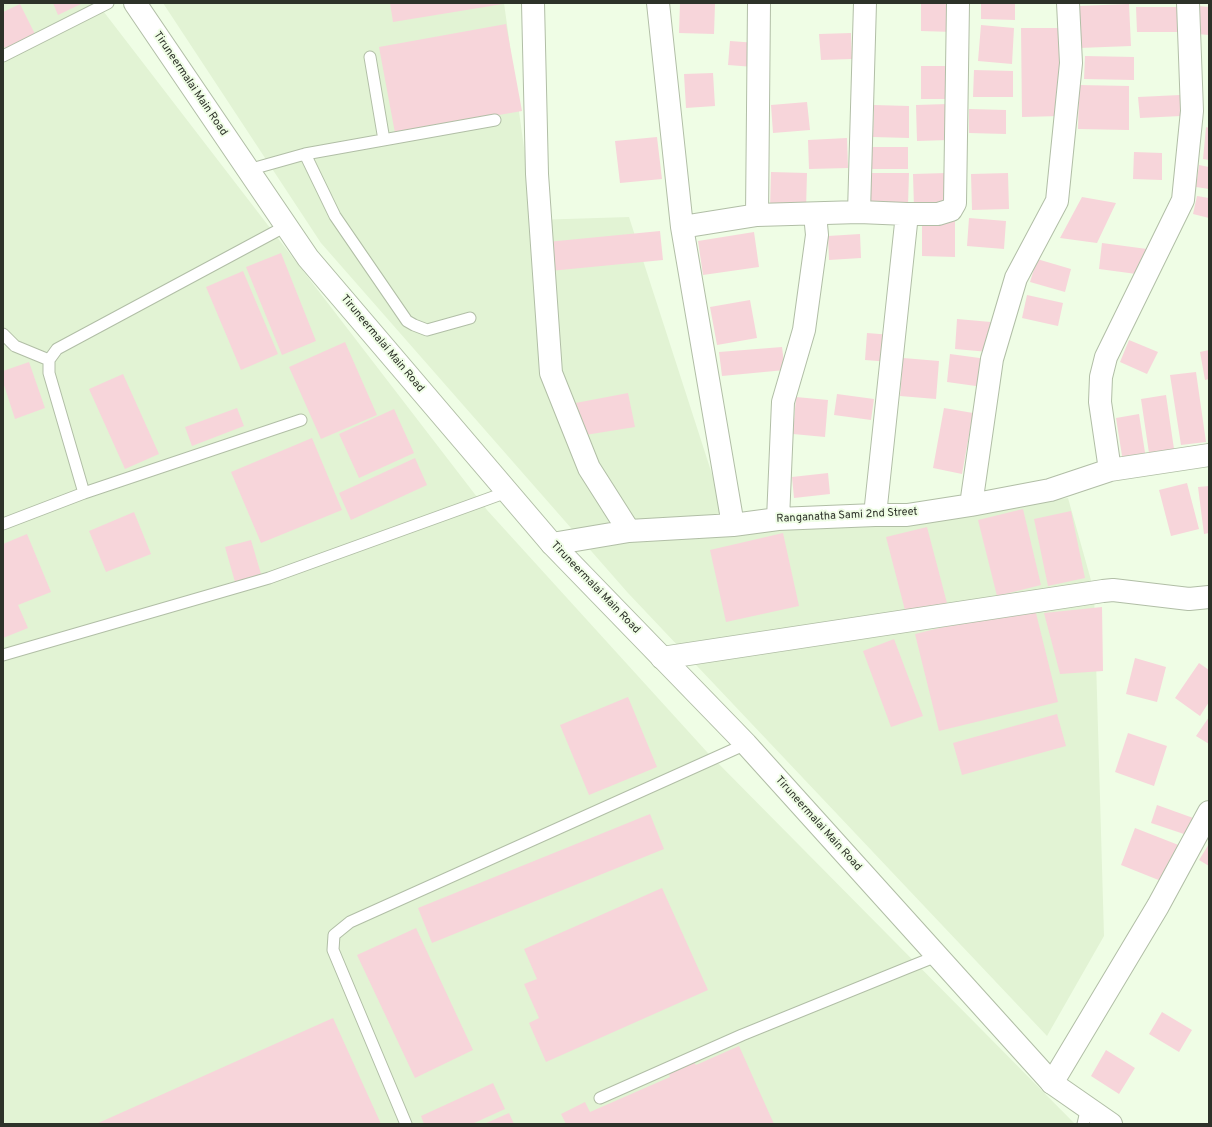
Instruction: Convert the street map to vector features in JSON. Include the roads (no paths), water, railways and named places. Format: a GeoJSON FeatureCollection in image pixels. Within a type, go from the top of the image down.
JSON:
{"type":"FeatureCollection","features":[{"type":"Feature","properties":{"kind":"street","name":"Tiruneermalai Main Road"},"geometry":{"type":"LineString","coordinates":[[135,3],[308,258],[552,544],[746,744],[1052,1083],[1085,1116],[1111,1124]]}},
{"type":"Feature","properties":{"kind":"street"},"geometry":{"type":"LineString","coordinates":[[533,3],[537,174],[551,373],[589,468],[630,530]]}},
{"type":"Feature","properties":{"kind":"street"},"geometry":{"type":"LineString","coordinates":[[658,3],[682,227],[733,525]]}},
{"type":"Feature","properties":{"kind":"street"},"geometry":{"type":"LineString","coordinates":[[757,215],[759,3]]}},
{"type":"Feature","properties":{"kind":"street"},"geometry":{"type":"LineString","coordinates":[[859,212],[864,3]]}},
{"type":"Feature","properties":{"kind":"street"},"geometry":{"type":"LineString","coordinates":[[682,227],[757,215],[859,212],[938,214],[951,210],[955,203],[958,3]]}},
{"type":"Feature","properties":{"kind":"street"},"geometry":{"type":"LineString","coordinates":[[971,505],[992,359],[1016,278],[1058,201],[1071,63],[1068,3]]}},
{"type":"Feature","properties":{"kind":"street"},"geometry":{"type":"LineString","coordinates":[[1110,470],[1100,402],[1101,377],[1106,357],[1183,200],[1192,111],[1188,3]]}},
{"type":"Feature","properties":{"kind":"street"},"geometry":{"type":"LineString","coordinates":[[778,519],[783,402],[804,330],[817,235],[815,214]]}},
{"type":"Feature","properties":{"kind":"street"},"geometry":{"type":"LineString","coordinates":[[875,515],[907,214]]}},
{"type":"Feature","properties":{"kind":"street","name":"Ranganatha Sami 2nd Street"},"geometry":{"type":"LineString","coordinates":[[552,544],[630,530],[733,525],[778,519],[907,515],[1050,490],[1110,470],[1209,455]]}},
{"type":"Feature","properties":{"kind":"street"},"geometry":{"type":"LineString","coordinates":[[662,658],[1103,591],[1113,590],[1189,599],[1209,597]]}},
{"type":"Feature","properties":{"kind":"street"},"geometry":{"type":"LineString","coordinates":[[1052,1083],[1158,906],[1209,812]]}},
{"type":"Feature","properties":{"kind":"lane"},"geometry":{"type":"LineString","coordinates":[[3,56],[108,3]]}},
{"type":"Feature","properties":{"kind":"lane"},"geometry":{"type":"LineString","coordinates":[[370,57],[384,140]]}},
{"type":"Feature","properties":{"kind":"lane"},"geometry":{"type":"LineString","coordinates":[[248,170],[305,154],[495,120]]}},
{"type":"Feature","properties":{"kind":"lane"},"geometry":{"type":"LineString","coordinates":[[305,154],[335,216],[407,321],[427,330],[470,318]]}},
{"type":"Feature","properties":{"kind":"lane"},"geometry":{"type":"LineString","coordinates":[[84,493],[49,373],[49,360],[57,348],[286,226]]}},
{"type":"Feature","properties":{"kind":"lane"},"geometry":{"type":"LineString","coordinates":[[3,334],[15,346],[49,360]]}},
{"type":"Feature","properties":{"kind":"lane"},"geometry":{"type":"LineString","coordinates":[[3,524],[84,493],[301,420]]}},
{"type":"Feature","properties":{"kind":"lane"},"geometry":{"type":"LineString","coordinates":[[3,655],[269,578],[507,492]]}},
{"type":"Feature","properties":{"kind":"lane"},"geometry":{"type":"LineString","coordinates":[[406,1124],[333,950],[334,935],[350,922],[746,744]]}},
{"type":"Feature","properties":{"kind":"lane"},"geometry":{"type":"LineString","coordinates":[[600,1098],[749,1032],[937,956]]}}]}
